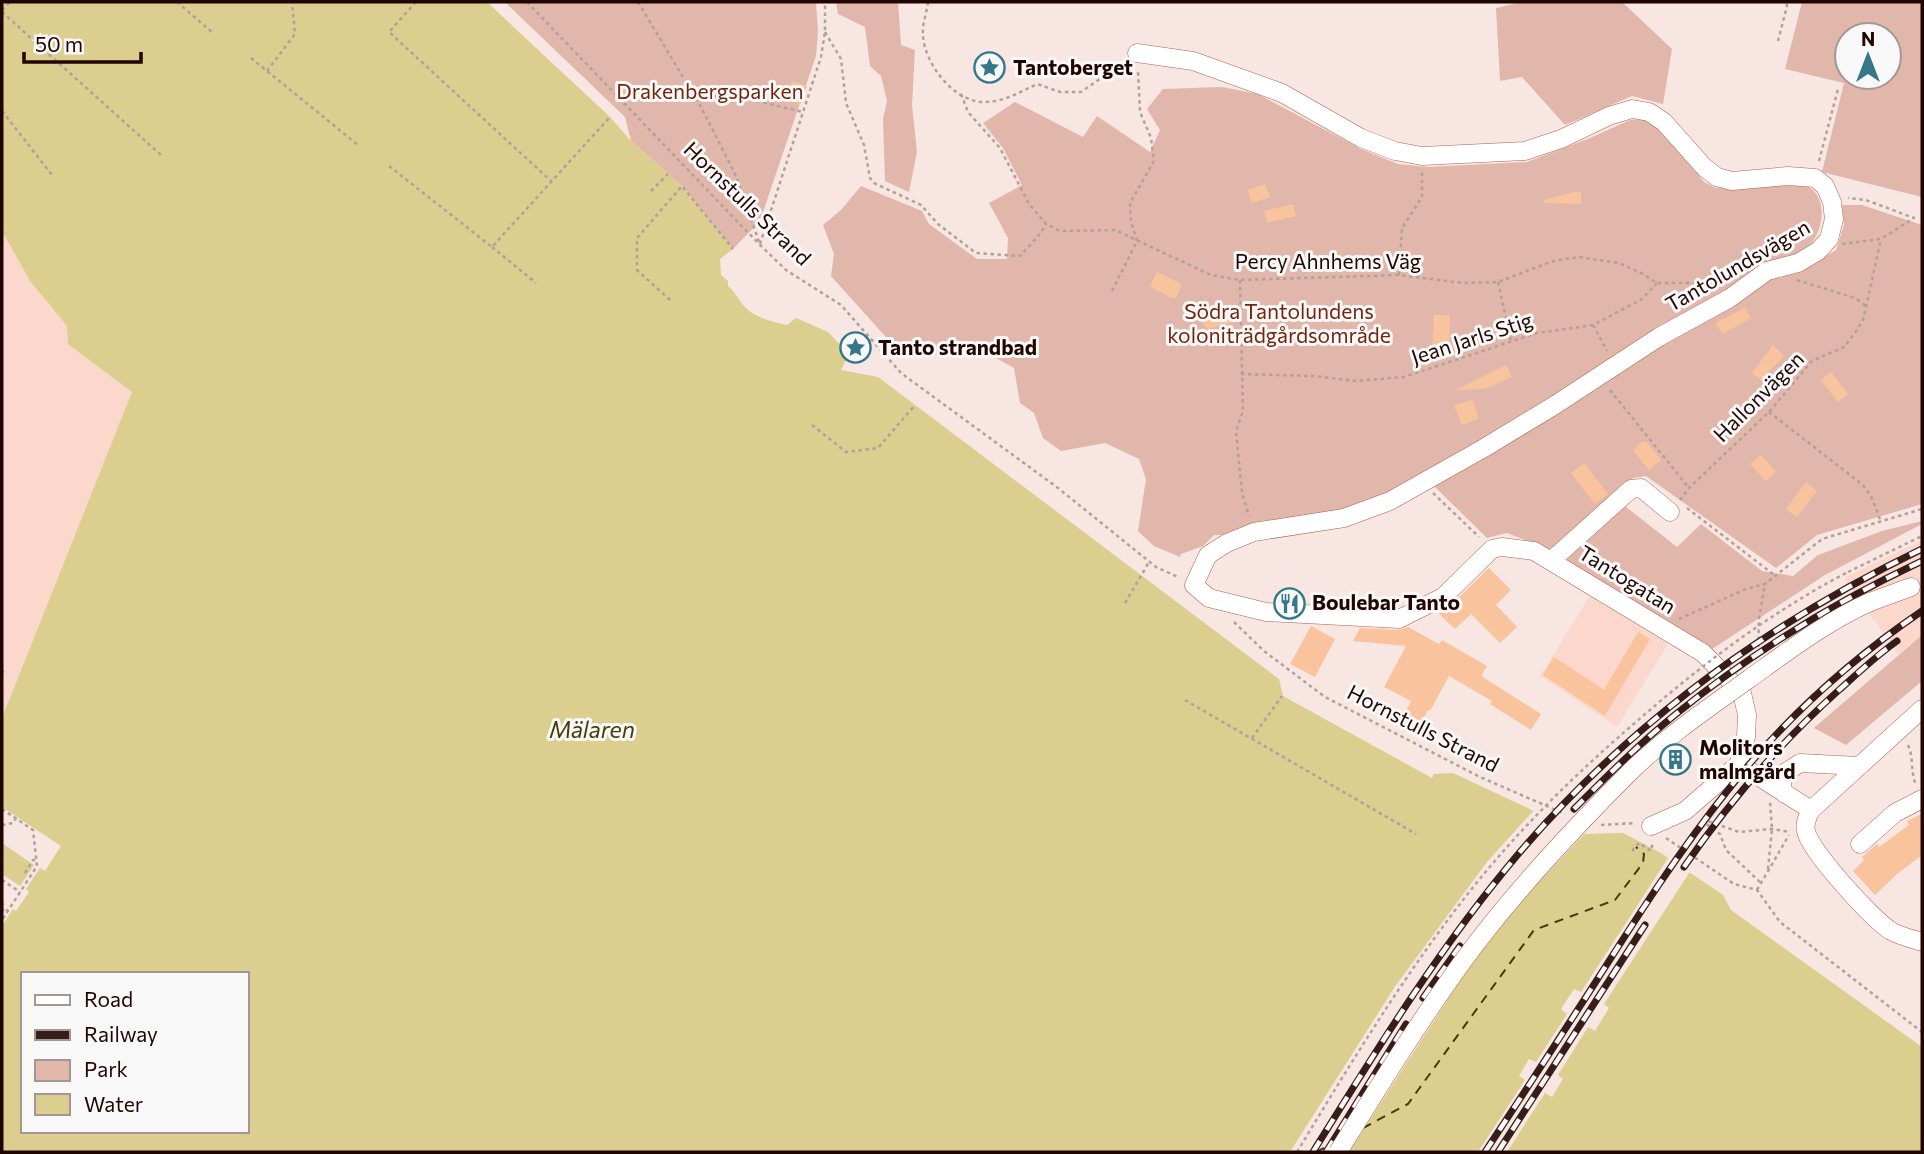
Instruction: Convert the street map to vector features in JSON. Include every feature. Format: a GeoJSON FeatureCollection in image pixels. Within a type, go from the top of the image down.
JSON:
{"type":"FeatureCollection","features":[{"type":"Feature","properties":{"kind":"street"},"geometry":{"type":"LineString","coordinates":[[1137,53],[1193,61],[1282,93],[1362,138],[1395,151],[1440,157],[1525,150],[1561,139],[1609,116],[1632,109],[1649,112],[1664,122],[1704,167],[1717,177],[1732,181],[1788,176],[1815,178],[1825,186],[1830,195]]}},
{"type":"Feature","properties":{"kind":"street","name":"Tantolundsvägen"},"geometry":{"type":"LineString","coordinates":[[1194,585],[1208,555],[1227,543],[1254,532],[1344,518],[1390,501],[1519,426],[1659,337],[1730,298],[1767,271],[1798,263],[1818,251],[1829,240],[1834,219],[1830,195]]}},
{"type":"Feature","properties":{"kind":"street"},"geometry":{"type":"LineString","coordinates":[[1552,560],[1631,489],[1641,488],[1675,507]]}},
{"type":"Feature","properties":{"kind":"street","name":"Tantogatan"},"geometry":{"type":"LineString","coordinates":[[1492,549],[1502,547],[1534,551],[1703,653],[1742,693],[1747,715],[1746,737],[1740,764]]}},
{"type":"Feature","properties":{"kind":"street"},"geometry":{"type":"LineString","coordinates":[[1194,585],[1209,598],[1266,612],[1399,619],[1443,597],[1492,549]]}},
{"type":"Feature","properties":{"kind":"street"},"geometry":{"type":"LineString","coordinates":[[1338,1152],[1395,1060],[1464,960],[1526,884],[1629,772],[1690,721],[1829,624],[1870,602],[1911,587]]}},
{"type":"Feature","properties":{"kind":"street"},"geometry":{"type":"LineString","coordinates":[[1922,709],[1811,810],[1798,831],[1874,917],[1892,932],[1922,942]]}},
{"type":"Feature","properties":{"kind":"street"},"geometry":{"type":"LineString","coordinates":[[1785,794],[1782,789],[1783,774],[1800,763],[1859,766]]}},
{"type":"Feature","properties":{"kind":"street"},"geometry":{"type":"LineString","coordinates":[[1653,834],[1685,811],[1740,764],[1811,810]]}},
{"type":"Feature","properties":{"kind":"street"},"geometry":{"type":"LineString","coordinates":[[1860,844],[1895,813],[1922,799]]}},
{"type":"Feature","properties":{"kind":"path"},"geometry":{"type":"LineString","coordinates":[[10,2],[2,11],[162,156]]}},
{"type":"Feature","properties":{"kind":"path"},"geometry":{"type":"LineString","coordinates":[[177,2],[213,33]]}},
{"type":"Feature","properties":{"kind":"path"},"geometry":{"type":"LineString","coordinates":[[267,71],[295,34],[292,2]]}},
{"type":"Feature","properties":{"kind":"path"},"geometry":{"type":"LineString","coordinates":[[416,2],[389,32],[551,181]]}},
{"type":"Feature","properties":{"kind":"path","name":"Hornstulls Strand"},"geometry":{"type":"LineString","coordinates":[[527,2],[760,245],[786,270],[841,304],[901,373],[1058,488],[1149,562],[1194,585]]}},
{"type":"Feature","properties":{"kind":"path"},"geometry":{"type":"LineString","coordinates":[[638,2],[694,95],[736,176],[760,245]]}},
{"type":"Feature","properties":{"kind":"path"},"geometry":{"type":"LineString","coordinates":[[760,245],[821,57],[825,32],[825,2]]}},
{"type":"Feature","properties":{"kind":"path"},"geometry":{"type":"LineString","coordinates":[[928,2],[923,34],[929,61],[939,76],[961,94],[983,103],[1007,99],[1037,84],[1060,92],[1081,92],[1137,53]]}},
{"type":"Feature","properties":{"kind":"path"},"geometry":{"type":"LineString","coordinates":[[1778,41],[1786,2]]}},
{"type":"Feature","properties":{"kind":"path"},"geometry":{"type":"LineString","coordinates":[[825,32],[841,59],[846,103],[864,145],[870,178],[874,183],[921,205],[938,224],[976,253],[1020,256],[1046,224],[1029,204],[1000,148],[968,112],[961,94]]}},
{"type":"Feature","properties":{"kind":"path"},"geometry":{"type":"LineString","coordinates":[[1112,291],[1137,241],[1131,222],[1130,203],[1154,161],[1150,138],[1140,112],[1137,53]]}},
{"type":"Feature","properties":{"kind":"path"},"geometry":{"type":"LineString","coordinates":[[251,58],[358,145]]}},
{"type":"Feature","properties":{"kind":"path"},"geometry":{"type":"LineString","coordinates":[[1815,178],[1837,91]]}},
{"type":"Feature","properties":{"kind":"path"},"geometry":{"type":"LineString","coordinates":[[694,95],[744,99],[803,112]]}},
{"type":"Feature","properties":{"kind":"path"},"geometry":{"type":"LineString","coordinates":[[2,111],[52,175]]}},
{"type":"Feature","properties":{"kind":"path"},"geometry":{"type":"LineString","coordinates":[[492,247],[610,117]]}},
{"type":"Feature","properties":{"kind":"path"},"geometry":{"type":"LineString","coordinates":[[389,166],[536,283]]}},
{"type":"Feature","properties":{"kind":"path"},"geometry":{"type":"LineString","coordinates":[[1399,275],[1402,228],[1422,197],[1422,170]]}},
{"type":"Feature","properties":{"kind":"path"},"geometry":{"type":"LineString","coordinates":[[651,191],[668,174]]}},
{"type":"Feature","properties":{"kind":"path"},"geometry":{"type":"LineString","coordinates":[[670,300],[637,270],[637,238],[682,186],[733,249]]}},
{"type":"Feature","properties":{"kind":"path"},"geometry":{"type":"LineString","coordinates":[[1830,195],[1866,200],[1922,219]]}},
{"type":"Feature","properties":{"kind":"path"},"geometry":{"type":"LineString","coordinates":[[1829,240],[1846,245],[1881,239],[1914,218]]}},
{"type":"Feature","properties":{"kind":"path","name":"Percy Ahnhems Väg"},"geometry":{"type":"LineString","coordinates":[[1046,224],[1060,231],[1115,230],[1211,275],[1240,280],[1399,275],[1462,284],[1499,285],[1553,261],[1578,257],[1619,263],[1657,284]]}},
{"type":"Feature","properties":{"kind":"path","name":"Hallonvägen"},"geometry":{"type":"LineString","coordinates":[[1675,507],[1689,488],[1769,412],[1812,362],[1844,347],[1863,320],[1881,239]]}},
{"type":"Feature","properties":{"kind":"path"},"geometry":{"type":"LineString","coordinates":[[1778,268],[1791,278],[1855,298],[1866,306]]}},
{"type":"Feature","properties":{"kind":"path"},"geometry":{"type":"LineString","coordinates":[[1657,284],[1705,283],[1735,277]]}},
{"type":"Feature","properties":{"kind":"path"},"geometry":{"type":"LineString","coordinates":[[1240,280],[1243,411],[1236,431],[1242,493],[1249,516]]}},
{"type":"Feature","properties":{"kind":"path","name":"Jean Jarls Stig"},"geometry":{"type":"LineString","coordinates":[[1241,374],[1314,376],[1356,381],[1404,377],[1537,333],[1593,325],[1642,299],[1657,284]]}},
{"type":"Feature","properties":{"kind":"path"},"geometry":{"type":"LineString","coordinates":[[1499,285],[1511,342]]}},
{"type":"Feature","properties":{"kind":"path"},"geometry":{"type":"LineString","coordinates":[[1593,325],[1610,358]]}},
{"type":"Feature","properties":{"kind":"path"},"geometry":{"type":"LineString","coordinates":[[1613,396],[1689,488]]}},
{"type":"Feature","properties":{"kind":"path"},"geometry":{"type":"LineString","coordinates":[[812,425],[846,452],[878,448],[915,405]]}},
{"type":"Feature","properties":{"kind":"path"},"geometry":{"type":"LineString","coordinates":[[1769,412],[1863,485],[1881,522]]}},
{"type":"Feature","properties":{"kind":"path"},"geometry":{"type":"LineString","coordinates":[[1435,495],[1492,549]]}},
{"type":"Feature","properties":{"kind":"path"},"geometry":{"type":"LineString","coordinates":[[1675,507],[1775,575]]}},
{"type":"Feature","properties":{"kind":"path"},"geometry":{"type":"LineString","coordinates":[[1670,634],[1678,619],[1746,589],[1765,584],[1822,539],[1922,509]]}},
{"type":"Feature","properties":{"kind":"path"},"geometry":{"type":"LineString","coordinates":[[1848,572],[1922,536]]}},
{"type":"Feature","properties":{"kind":"path"},"geometry":{"type":"LineString","coordinates":[[1125,603],[1149,562]]}},
{"type":"Feature","properties":{"kind":"path"},"geometry":{"type":"LineString","coordinates":[[1758,655],[1759,619],[1765,584]]}},
{"type":"Feature","properties":{"kind":"path","name":"Hornstulls Strand"},"geometry":{"type":"LineString","coordinates":[[1209,598],[1265,651],[1325,697],[1480,777],[1567,816]]}},
{"type":"Feature","properties":{"kind":"path"},"geometry":{"type":"LineString","coordinates":[[1252,738],[1282,696]]}},
{"type":"Feature","properties":{"kind":"path"},"geometry":{"type":"LineString","coordinates":[[1185,700],[1416,834]]}},
{"type":"Feature","properties":{"kind":"path"},"geometry":{"type":"LineString","coordinates":[[1905,743],[1910,747],[1911,772],[1922,799]]}},
{"type":"Feature","properties":{"kind":"path"},"geometry":{"type":"LineString","coordinates":[[1761,779],[1771,806],[1772,829],[1767,872]]}},
{"type":"Feature","properties":{"kind":"path"},"geometry":{"type":"LineString","coordinates":[[2,809],[33,830],[37,860],[37,866],[2,920]]}},
{"type":"Feature","properties":{"kind":"path"},"geometry":{"type":"LineString","coordinates":[[1761,883],[1726,850],[1720,834],[1695,817],[1739,832],[1772,829],[1798,831]]}},
{"type":"Feature","properties":{"kind":"path"},"geometry":{"type":"LineString","coordinates":[[2,825],[13,823],[16,818]]}},
{"type":"Feature","properties":{"kind":"path"},"geometry":{"type":"LineString","coordinates":[[1591,826],[1642,822],[1653,834],[1669,840],[1734,884],[1757,890],[1780,922],[1922,1032]]}},
{"type":"Feature","properties":{"kind":"path"},"geometry":{"type":"LineString","coordinates":[[1757,890],[1798,831]]}},
{"type":"Feature","properties":{"kind":"path"},"geometry":{"type":"LineString","coordinates":[[1632,851],[1639,843],[1651,850],[1653,834]]}},
{"type":"Feature","properties":{"kind":"path"},"geometry":{"type":"LineString","coordinates":[[25,873],[33,860],[37,860]]}},
{"type":"Feature","properties":{"kind":"path"},"geometry":{"type":"LineString","coordinates":[[2,880],[20,892]]}},
{"type":"Feature","properties":{"kind":"path"},"geometry":{"type":"LineString","coordinates":[[2,912],[4,908],[8,911]]}},
{"type":"Feature","properties":{"kind":"shaded area"},"geometry":{"type":"Polygon","coordinates":[[[2,231],[30,281],[67,326],[69,344],[132,392],[2,718],[2,231]]]}},
{"type":"Feature","properties":{"kind":"shaded area"},"geometry":{"type":"Polygon","coordinates":[[[1922,540],[1922,635],[1898,654],[1844,578],[1922,540]]]}},
{"type":"Feature","properties":{"kind":"shaded area"},"geometry":{"type":"Polygon","coordinates":[[[1590,596],[1668,644],[1617,727],[1540,676],[1590,596]]]}},
{"type":"Feature","properties":{"kind":"green space","name":"Drakenbergsparken"},"geometry":{"type":"Polygon","coordinates":[[[505,2],[816,2],[816,56],[760,221],[733,249],[682,186],[631,141],[625,117],[505,2]]]}},
{"type":"Feature","properties":{"kind":"green space"},"geometry":{"type":"Polygon","coordinates":[[[836,2],[898,2],[901,45],[915,50],[912,105],[917,152],[909,192],[885,181],[883,119],[887,101],[881,76],[870,66],[865,27],[838,14],[836,2]]]}},
{"type":"Feature","properties":{"kind":"green space"},"geometry":{"type":"Polygon","coordinates":[[[1522,2],[1622,2],[1672,49],[1663,104],[1632,96],[1565,125],[1522,77],[1500,81],[1496,8],[1522,2]]]}},
{"type":"Feature","properties":{"kind":"green space"},"geometry":{"type":"Polygon","coordinates":[[[1802,2],[1922,2],[1922,197],[1822,172],[1842,91],[1903,91],[1903,21],[1833,21],[1833,80],[1785,69],[1802,2]]]}},
{"type":"Feature","properties":{"kind":"green space","name":"Södra Tantolundens koloniträdgårdsområde"},"geometry":{"type":"Polygon","coordinates":[[[1222,87],[1258,94],[1361,149],[1398,164],[1428,167],[1527,162],[1630,120],[1642,119],[1653,123],[1670,137],[1704,182],[1716,188],[1797,183],[1803,184],[1817,195],[1822,213],[1818,232],[1804,250],[1770,267],[1780,278],[1815,263],[1836,250],[1844,225],[1842,205],[1862,205],[1922,225],[1922,504],[1817,535],[1776,568],[1646,476],[1633,478],[1551,550],[1507,533],[1487,538],[1435,487],[1422,478],[1382,497],[1338,511],[1214,535],[1203,546],[1181,554],[1180,557],[1154,546],[1138,531],[1146,479],[1139,459],[1105,443],[1061,451],[1043,438],[1034,413],[1020,403],[1014,368],[987,353],[903,356],[831,276],[834,254],[823,225],[841,210],[861,186],[922,211],[929,224],[977,259],[1007,259],[1008,238],[989,203],[1022,185],[1003,148],[983,123],[1015,102],[1083,137],[1097,116],[1150,152],[1160,130],[1147,109],[1163,89],[1222,87]]]}},
{"type":"Feature","properties":{"kind":"green space"},"geometry":{"type":"Polygon","coordinates":[[[1621,503],[1677,547],[1701,524],[1762,571],[1793,576],[1818,555],[1882,531],[1922,521],[1922,524],[1825,575],[1709,651],[1567,564],[1567,551],[1621,503]]]}},
{"type":"Feature","properties":{"kind":"green space"},"geometry":{"type":"Polygon","coordinates":[[[1922,635],[1922,681],[1846,745],[1814,728],[1922,635]]]}},
{"type":"Feature","properties":{"kind":"water","name":"Mälaren"},"geometry":{"type":"Polygon","coordinates":[[[2,2],[487,2],[610,117],[631,141],[682,186],[733,249],[720,259],[721,275],[752,313],[787,325],[796,318],[828,332],[849,354],[841,370],[878,377],[1279,679],[1283,696],[1432,778],[1434,774],[1453,773],[1583,834],[1623,833],[1661,853],[1723,895],[1731,910],[1922,1047],[1922,1152],[2,1152],[2,718],[132,392],[68,344],[67,326],[30,281],[2,231],[2,2]]]}},
{"type":"Feature","properties":{"kind":"pier"},"geometry":{"type":"Polygon","coordinates":[[[2,807],[61,846],[45,871],[40,868],[26,889],[29,892],[2,926],[2,908],[5,904],[2,902],[2,874],[20,886],[34,865],[2,843],[2,807]]]}},
{"type":"Feature","properties":{"kind":"pier"},"geometry":{"type":"Polygon","coordinates":[[[1536,808],[1588,830],[1483,945],[1349,1152],[1290,1152],[1396,985],[1487,862],[1536,808]]]}},
{"type":"Feature","properties":{"kind":"pier"},"geometry":{"type":"Polygon","coordinates":[[[1670,855],[1691,870],[1604,1004],[1609,1008],[1595,1031],[1588,1027],[1558,1075],[1563,1079],[1552,1097],[1545,1093],[1507,1152],[1478,1152],[1525,1080],[1519,1076],[1529,1059],[1536,1062],[1567,1014],[1561,1009],[1574,989],[1581,992],[1670,855]]]}},
{"type":"Feature","properties":{"kind":"building"},"geometry":{"type":"Polygon","coordinates":[[[792,81],[807,86],[801,104],[787,100],[792,81]]]}},
{"type":"Feature","properties":{"kind":"building"},"geometry":{"type":"Polygon","coordinates":[[[1265,184],[1270,197],[1252,203],[1248,190],[1265,184]]]}},
{"type":"Feature","properties":{"kind":"building"},"geometry":{"type":"Polygon","coordinates":[[[1581,192],[1581,204],[1544,203],[1544,200],[1581,192]]]}},
{"type":"Feature","properties":{"kind":"building"},"geometry":{"type":"Polygon","coordinates":[[[1293,204],[1296,216],[1267,223],[1264,211],[1293,204]]]}},
{"type":"Feature","properties":{"kind":"building"},"geometry":{"type":"Polygon","coordinates":[[[1157,272],[1182,284],[1176,298],[1150,286],[1157,272]]]}},
{"type":"Feature","properties":{"kind":"building"},"geometry":{"type":"Polygon","coordinates":[[[1238,308],[1240,320],[1208,329],[1204,325],[1202,314],[1238,308]]]}},
{"type":"Feature","properties":{"kind":"building"},"geometry":{"type":"Polygon","coordinates":[[[1745,308],[1751,318],[1723,334],[1715,323],[1745,308]]]}},
{"type":"Feature","properties":{"kind":"building"},"geometry":{"type":"Polygon","coordinates":[[[1434,315],[1450,315],[1449,346],[1432,351],[1434,315]]]}},
{"type":"Feature","properties":{"kind":"building"},"geometry":{"type":"Polygon","coordinates":[[[1773,345],[1784,356],[1761,380],[1752,373],[1773,345]]]}},
{"type":"Feature","properties":{"kind":"building"},"geometry":{"type":"Polygon","coordinates":[[[1506,365],[1512,377],[1485,389],[1456,390],[1506,365]]]}},
{"type":"Feature","properties":{"kind":"building"},"geometry":{"type":"Polygon","coordinates":[[[1831,372],[1848,394],[1838,402],[1821,380],[1831,372]]]}},
{"type":"Feature","properties":{"kind":"building"},"geometry":{"type":"Polygon","coordinates":[[[1472,400],[1479,418],[1462,425],[1454,405],[1472,400]]]}},
{"type":"Feature","properties":{"kind":"building"},"geometry":{"type":"Polygon","coordinates":[[[1641,442],[1647,442],[1661,460],[1649,470],[1633,451],[1641,442]]]}},
{"type":"Feature","properties":{"kind":"building"},"geometry":{"type":"Polygon","coordinates":[[[1761,455],[1776,472],[1766,481],[1750,464],[1761,455]]]}},
{"type":"Feature","properties":{"kind":"building"},"geometry":{"type":"Polygon","coordinates":[[[1584,463],[1608,494],[1595,504],[1571,473],[1584,463]]]}},
{"type":"Feature","properties":{"kind":"building"},"geometry":{"type":"Polygon","coordinates":[[[1806,482],[1817,491],[1797,517],[1786,509],[1806,482]]]}},
{"type":"Feature","properties":{"kind":"building"},"geometry":{"type":"Polygon","coordinates":[[[1489,568],[1511,590],[1496,605],[1517,627],[1500,643],[1471,614],[1455,629],[1439,614],[1489,568]]]}},
{"type":"Feature","properties":{"kind":"building"},"geometry":{"type":"Polygon","coordinates":[[[1311,626],[1335,639],[1315,677],[1290,664],[1311,626]]]}},
{"type":"Feature","properties":{"kind":"building"},"geometry":{"type":"Polygon","coordinates":[[[1408,627],[1439,644],[1442,640],[1487,666],[1481,676],[1541,714],[1531,730],[1490,704],[1492,701],[1449,676],[1418,729],[1402,720],[1411,701],[1384,687],[1406,646],[1353,641],[1360,628],[1398,630],[1408,627]]]}},
{"type":"Feature","properties":{"kind":"building"},"geometry":{"type":"Polygon","coordinates":[[[1638,632],[1650,639],[1605,716],[1543,675],[1554,657],[1604,690],[1638,632]]]}},
{"type":"Feature","properties":{"kind":"building","name":"Molitors malmgård"},"geometry":{"type":"Polygon","coordinates":[[[1675,747],[1692,756],[1681,775],[1659,763],[1675,747]]]}},
{"type":"Feature","properties":{"kind":"building"},"geometry":{"type":"Polygon","coordinates":[[[1922,814],[1922,855],[1875,895],[1853,871],[1864,860],[1862,857],[1877,844],[1879,847],[1909,825],[1907,821],[1922,814]]]}},
{"type":"Feature","properties":{"kind":"ferry route"},"geometry":{"type":"LineString","coordinates":[[1363,1128],[1408,1104],[1534,930],[1615,900],[1643,863],[1644,854],[1636,847]]}},
{"type":"Feature","properties":{"kind":"ferry route"},"geometry":{"type":"LineString","coordinates":[[1316,1152],[1334,1143]]}},
{"type":"Feature","properties":{"kind":"railway"},"geometry":{"type":"LineString","coordinates":[[1313,1152],[1386,1036],[1463,924],[1520,852],[1608,760],[1705,680],[1757,643],[1810,609],[1922,549]]}},
{"type":"Feature","properties":{"kind":"railway"},"geometry":{"type":"LineString","coordinates":[[1574,809],[1650,736],[1734,670],[1826,611],[1922,561]]}},
{"type":"Feature","properties":{"kind":"railway"},"geometry":{"type":"LineString","coordinates":[[1485,1152],[1659,885],[1728,790],[1771,740],[1818,693],[1869,650],[1922,611]]}},
{"type":"Feature","properties":{"kind":"railway"},"geometry":{"type":"LineString","coordinates":[[1684,867],[1737,796],[1776,752],[1817,710],[1897,641]]}},
{"type":"Feature","properties":{"kind":"railway"},"geometry":{"type":"LineString","coordinates":[[1498,1152],[1645,925]]}},
{"type":"Feature","properties":{"kind":"railway"},"geometry":{"type":"LineString","coordinates":[[1423,998],[1460,946]]}},
{"type":"Feature","properties":{"kind":"railway"},"geometry":{"type":"LineString","coordinates":[[1326,1152],[1406,1024]]}},
{"type":"Feature","properties":{"kind":"place","name":"Tantoberget"},"geometry":{"type":"Point","coordinates":[990,68]}},
{"type":"Feature","properties":{"kind":"place","name":"Tanto strandbad"},"geometry":{"type":"Point","coordinates":[855,348]}},
{"type":"Feature","properties":{"kind":"place","name":"Boulebar Tanto"},"geometry":{"type":"Point","coordinates":[1289,603]}},
{"type":"Feature","properties":{"kind":"place","name":"Molitors malmgård"},"geometry":{"type":"Point","coordinates":[1676,760]}}]}
